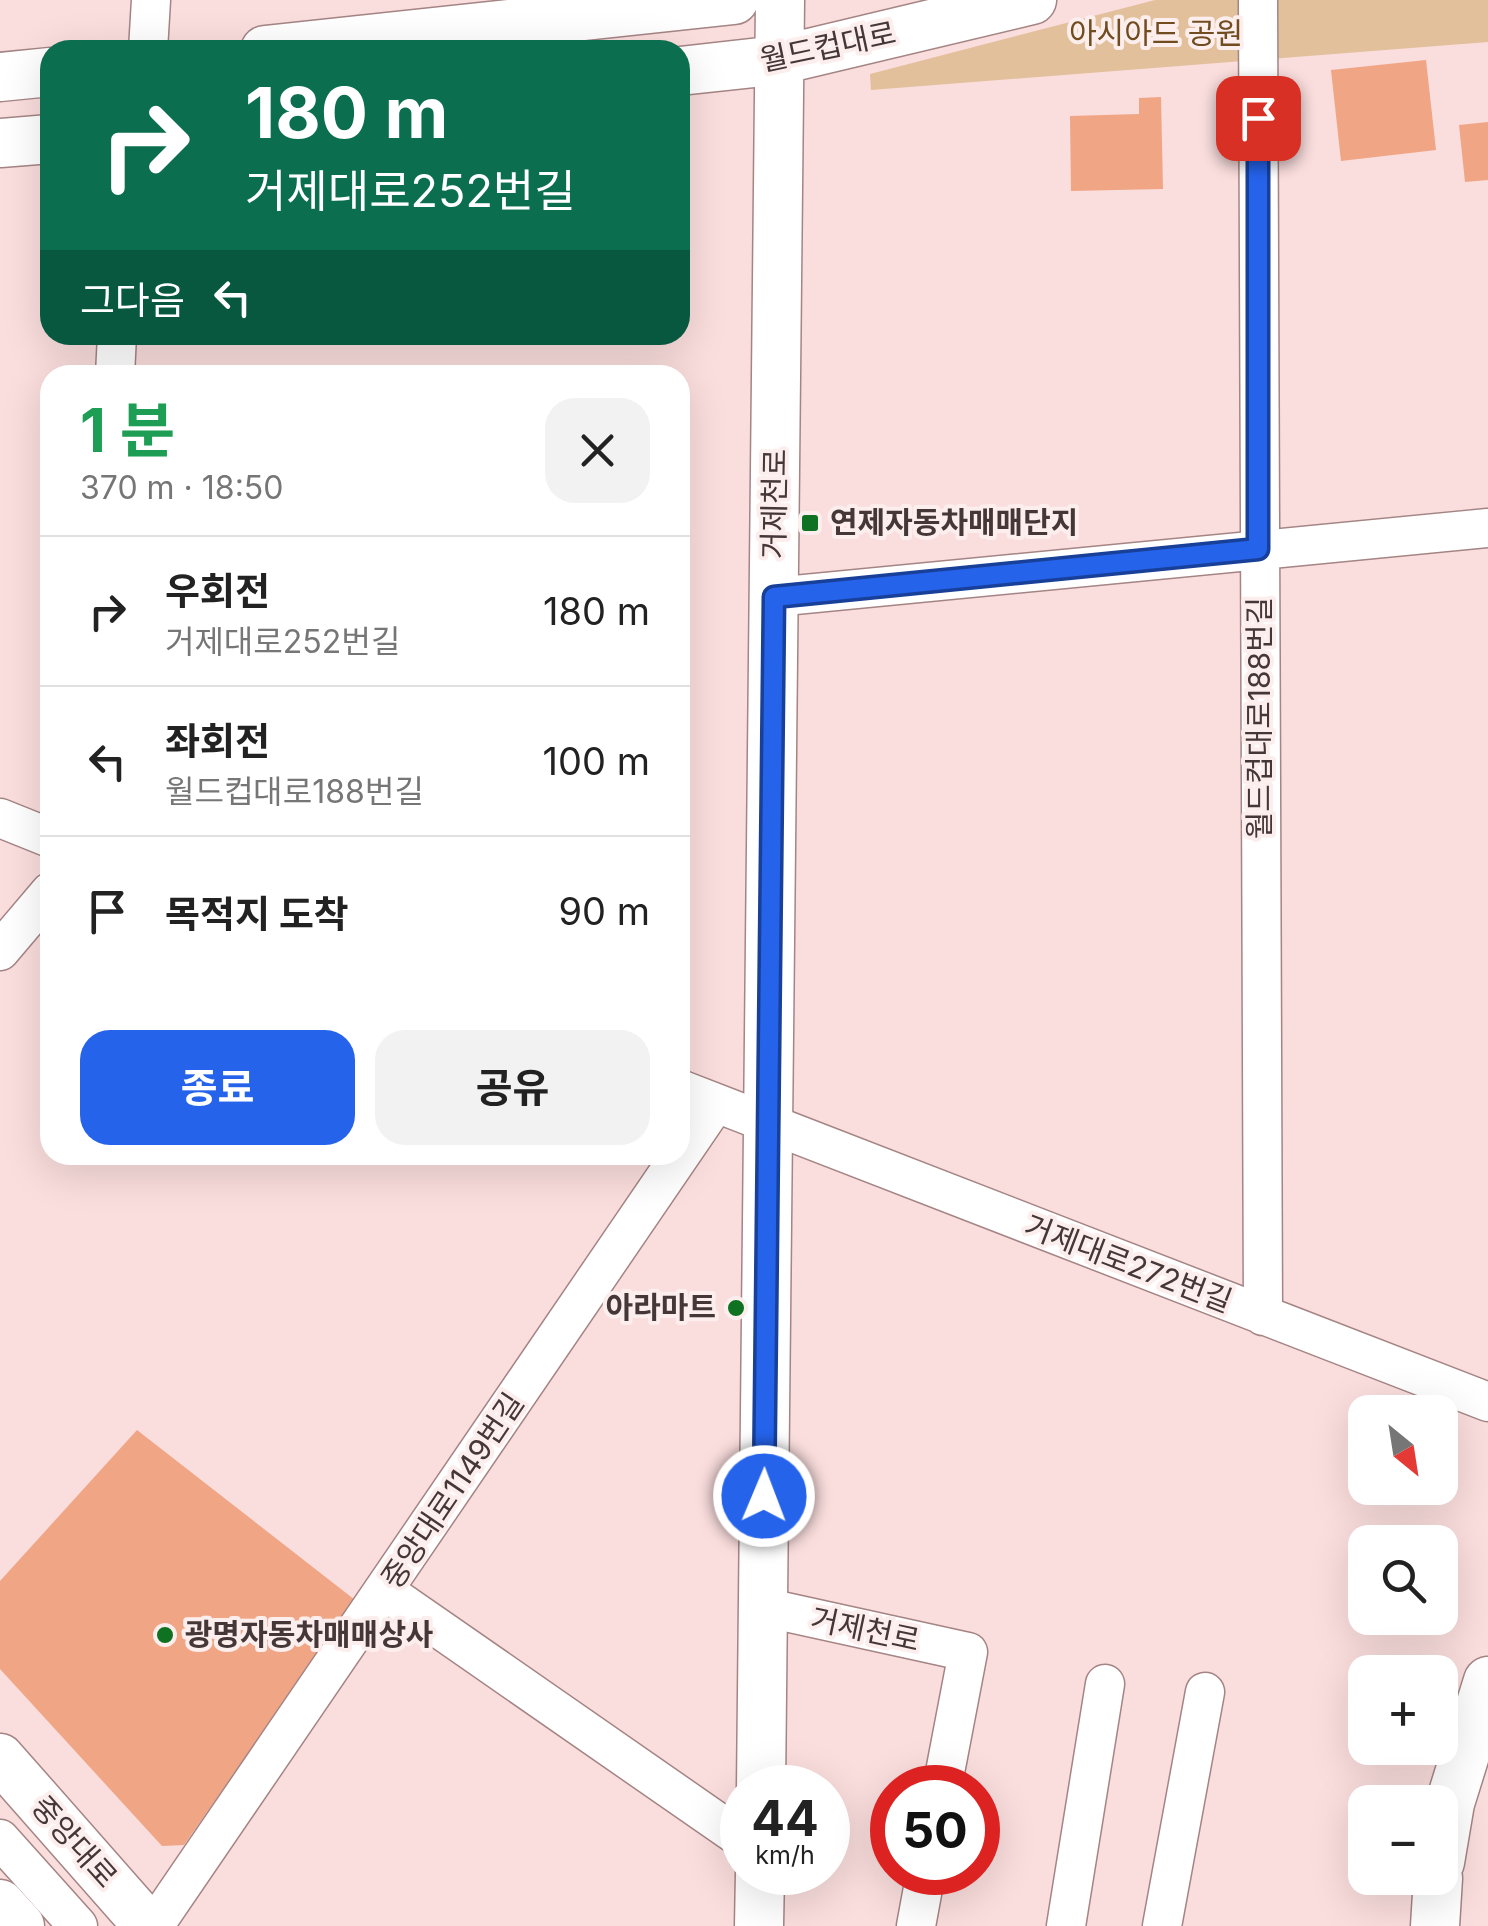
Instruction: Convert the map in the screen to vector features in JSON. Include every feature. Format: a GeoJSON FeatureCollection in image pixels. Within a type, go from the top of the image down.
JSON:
{"type":"FeatureCollection","features":[{"type":"Feature","properties":{"kind":"main road"},"geometry":{"type":"LineString","coordinates":[[358,40],[734,0]]}},
{"type":"Feature","properties":{"kind":"main road","name":"거제천로"},"geometry":{"type":"LineString","coordinates":[[760,1765],[780,0]]}},
{"type":"Feature","properties":{"kind":"main road","name":"월드컵대로"},"geometry":{"type":"LineString","coordinates":[[690,70],[780,60],[1032,0]]}},
{"type":"Feature","properties":{"kind":"main road"},"geometry":{"type":"LineString","coordinates":[[0,76],[40,73]]}},
{"type":"Feature","properties":{"kind":"main road"},"geometry":{"type":"LineString","coordinates":[[0,142],[40,140]]}},
{"type":"Feature","properties":{"kind":"main road"},"geometry":{"type":"LineString","coordinates":[[1456,1785],[1488,1680]]}},
{"type":"Feature","properties":{"kind":"main road","name":"중앙대로"},"geometry":{"type":"LineString","coordinates":[[0,1758],[151,1926]]}},
{"type":"Feature","properties":{"kind":"main road"},"geometry":{"type":"LineString","coordinates":[[759,1926],[760,1895]]}},
{"type":"Feature","properties":{"kind":"main road"},"geometry":{"type":"LineString","coordinates":[[1434,1926],[1437,1895]]}},
{"type":"Feature","properties":{"kind":"main road"},"geometry":{"type":"LineString","coordinates":[[0,1904],[20,1926]]}},
{"type":"Feature","properties":{"kind":"street"},"geometry":{"type":"LineString","coordinates":[[149,40],[151,0]]}},
{"type":"Feature","properties":{"kind":"street","name":"월드컵대로188번길"},"geometry":{"type":"LineString","coordinates":[[1258,0],[1263,1316]]}},
{"type":"Feature","properties":{"kind":"street"},"geometry":{"type":"LineString","coordinates":[[774,597],[1488,528]]}},
{"type":"Feature","properties":{"kind":"street"},"geometry":{"type":"LineString","coordinates":[[0,818],[40,834]]}},
{"type":"Feature","properties":{"kind":"street"},"geometry":{"type":"LineString","coordinates":[[0,951],[40,904]]}},
{"type":"Feature","properties":{"kind":"street","name":"거제대로272번길"},"geometry":{"type":"LineString","coordinates":[[690,1093],[1488,1402]]}},
{"type":"Feature","properties":{"kind":"street","name":"중앙대로1149번길"},"geometry":{"type":"LineString","coordinates":[[690,1142],[716,1104]]}},
{"type":"Feature","properties":{"kind":"street","name":"중앙대로1149번길"},"geometry":{"type":"LineString","coordinates":[[151,1926],[675,1165]]}},
{"type":"Feature","properties":{"kind":"street"},"geometry":{"type":"LineString","coordinates":[[385,1591],[720,1824]]}},
{"type":"Feature","properties":{"kind":"street","name":"거제천로"},"geometry":{"type":"LineString","coordinates":[[762,1607],[968,1652],[946,1765]]}},
{"type":"Feature","properties":{"kind":"street"},"geometry":{"type":"LineString","coordinates":[[1066,1926],[1106,1684]]}},
{"type":"Feature","properties":{"kind":"street"},"geometry":{"type":"LineString","coordinates":[[1162,1926],[1205,1692]]}},
{"type":"Feature","properties":{"kind":"street"},"geometry":{"type":"LineString","coordinates":[[0,1840],[78,1926]]}},
{"type":"Feature","properties":{"kind":"street"},"geometry":{"type":"LineString","coordinates":[[916,1926],[922,1895]]}},
{"type":"Feature","properties":{"kind":"green space","name":"아시아드 공원"},"geometry":{"type":"Polygon","coordinates":[[[1155,0],[1488,0],[1488,42],[871,90],[870,74],[1155,0]]]}},
{"type":"Feature","properties":{"kind":"building"},"geometry":{"type":"Polygon","coordinates":[[[1426,60],[1436,150],[1341,161],[1331,70],[1426,60]]]}},
{"type":"Feature","properties":{"kind":"building"},"geometry":{"type":"Polygon","coordinates":[[[1161,97],[1163,189],[1071,191],[1070,116],[1139,114],[1139,98],[1161,97]]]}},
{"type":"Feature","properties":{"kind":"building"},"geometry":{"type":"Polygon","coordinates":[[[1488,122],[1488,180],[1465,182],[1459,125],[1488,122]]]}},
{"type":"Feature","properties":{"kind":"building","name":"광명자동차매매상사"},"geometry":{"type":"Polygon","coordinates":[[[137,1430],[355,1600],[184,1845],[162,1846],[0,1669],[0,1581],[137,1430]]]}},
{"type":"Feature","properties":{"kind":"place","name":"연제자동차매매단지"},"geometry":{"type":"Point","coordinates":[810,523]}},
{"type":"Feature","properties":{"kind":"place","name":"아라마트"},"geometry":{"type":"Point","coordinates":[736,1308]}},
{"type":"Feature","properties":{"kind":"place","name":"광명자동차매매상사"},"geometry":{"type":"Point","coordinates":[165,1635]}},
{"type":"Feature","properties":{"kind":"route"},"geometry":{"type":"LineString","coordinates":[[764,1496],[774,597],[1258,549],[1258,118]]}}]}
